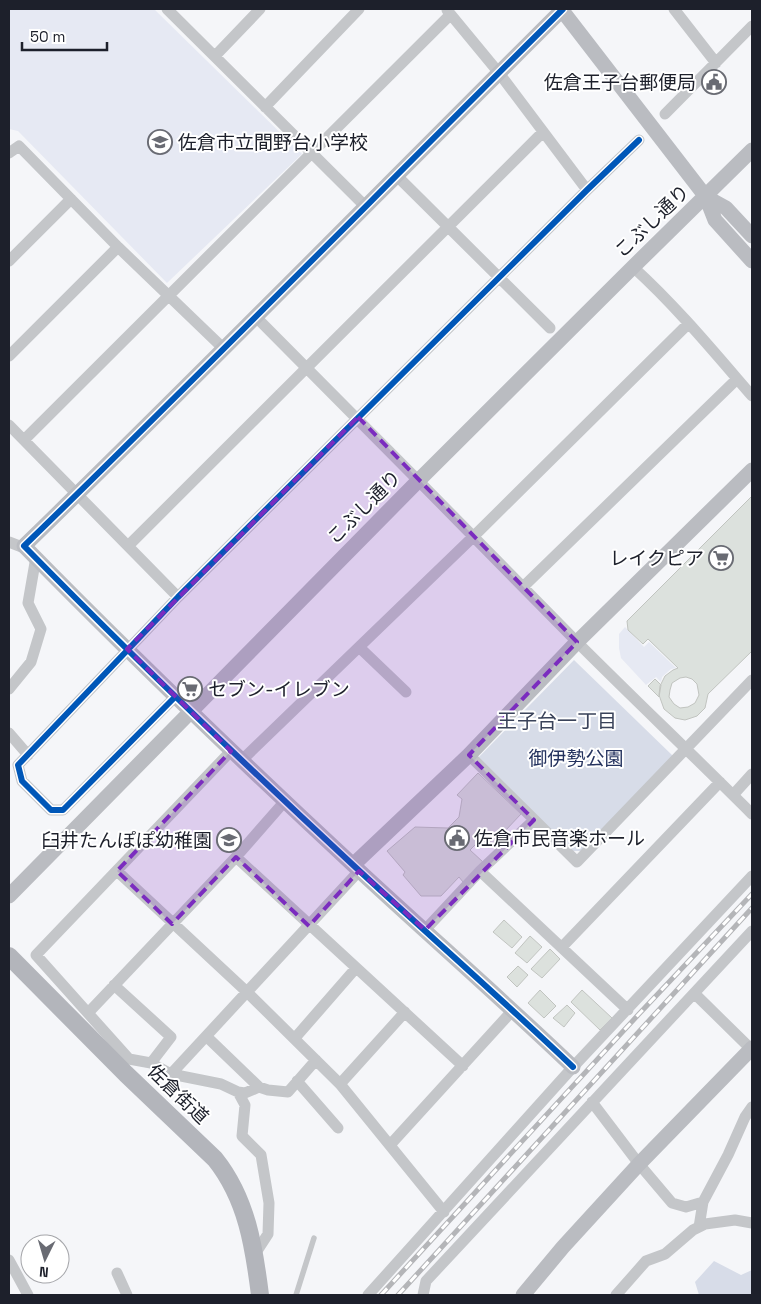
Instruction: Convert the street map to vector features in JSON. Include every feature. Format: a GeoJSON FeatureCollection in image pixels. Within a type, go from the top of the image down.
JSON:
{"type":"FeatureCollection","features":[{"type":"Feature","properties":{"kind":"main road","name":"佐倉街道"},"geometry":{"type":"LineString","coordinates":[[9,956],[224,1170],[247,1219],[255,1254],[260,1295]]}},
{"type":"Feature","properties":{"kind":"street"},"geometry":{"type":"LineString","coordinates":[[167,9],[365,206]]}},
{"type":"Feature","properties":{"kind":"street"},"geometry":{"type":"LineString","coordinates":[[215,56],[260,9]]}},
{"type":"Feature","properties":{"kind":"street"},"geometry":{"type":"LineString","coordinates":[[266,107],[359,9]]}},
{"type":"Feature","properties":{"kind":"street"},"geometry":{"type":"LineString","coordinates":[[573,1067],[236,756],[24,546],[256,317],[562,9],[706,197],[715,220],[752,261]]}},
{"type":"Feature","properties":{"kind":"street"},"geometry":{"type":"LineString","coordinates":[[674,9],[716,63]]}},
{"type":"Feature","properties":{"kind":"street"},"geometry":{"type":"LineString","coordinates":[[24,440],[311,154],[448,12],[499,73],[542,133],[587,190]]}},
{"type":"Feature","properties":{"kind":"street"},"geometry":{"type":"LineString","coordinates":[[665,114],[752,26]]}},
{"type":"Feature","properties":{"kind":"street"},"geometry":{"type":"LineString","coordinates":[[128,546],[542,133]]}},
{"type":"Feature","properties":{"kind":"street"},"geometry":{"type":"LineString","coordinates":[[175,697],[63,810],[51,810],[22,781],[18,765],[178,597],[639,140]]}},
{"type":"Feature","properties":{"kind":"street"},"geometry":{"type":"LineString","coordinates":[[9,153],[19,146],[118,247],[223,348]]}},
{"type":"Feature","properties":{"kind":"street","name":"こぶし通り"},"geometry":{"type":"LineString","coordinates":[[9,896],[418,480],[752,150]]}},
{"type":"Feature","properties":{"kind":"street"},"geometry":{"type":"LineString","coordinates":[[396,175],[550,328]]}},
{"type":"Feature","properties":{"kind":"street"},"geometry":{"type":"LineString","coordinates":[[706,197],[726,208],[752,236]]}},
{"type":"Feature","properties":{"kind":"street"},"geometry":{"type":"LineString","coordinates":[[9,261],[71,199]]}},
{"type":"Feature","properties":{"kind":"street"},"geometry":{"type":"LineString","coordinates":[[9,356],[118,247]]}},
{"type":"Feature","properties":{"kind":"street"},"geometry":{"type":"LineString","coordinates":[[633,267],[688,324],[752,396]]}},
{"type":"Feature","properties":{"kind":"street"},"geometry":{"type":"LineString","coordinates":[[256,317],[524,586],[577,642],[752,814]]}},
{"type":"Feature","properties":{"kind":"street"},"geometry":{"type":"LineString","coordinates":[[259,1087],[245,1093],[238,1092],[221,1084],[182,1078],[151,1063],[129,1059],[36,955],[117,871],[236,756],[358,648],[688,324]]}},
{"type":"Feature","properties":{"kind":"street"},"geometry":{"type":"LineString","coordinates":[[524,586],[737,379]]}},
{"type":"Feature","properties":{"kind":"street"},"geometry":{"type":"LineString","coordinates":[[9,425],[178,597]]}},
{"type":"Feature","properties":{"kind":"street"},"geometry":{"type":"LineString","coordinates":[[171,1074],[310,926],[356,868],[469,755],[577,642],[752,470]]}},
{"type":"Feature","properties":{"kind":"street"},"geometry":{"type":"LineString","coordinates":[[9,542],[31,553]]}},
{"type":"Feature","properties":{"kind":"street"},"geometry":{"type":"LineString","coordinates":[[9,689],[31,662],[41,629],[28,603],[31,553]]}},
{"type":"Feature","properties":{"kind":"street"},"geometry":{"type":"LineString","coordinates":[[358,648],[406,692]]}},
{"type":"Feature","properties":{"kind":"street"},"geometry":{"type":"LineString","coordinates":[[469,755],[577,862],[752,680]]}},
{"type":"Feature","properties":{"kind":"street"},"geometry":{"type":"LineString","coordinates":[[9,733],[28,754]]}},
{"type":"Feature","properties":{"kind":"street"},"geometry":{"type":"LineString","coordinates":[[733,795],[752,774]]}},
{"type":"Feature","properties":{"kind":"street"},"geometry":{"type":"LineString","coordinates":[[562,948],[720,782]]}},
{"type":"Feature","properties":{"kind":"street"},"geometry":{"type":"LineString","coordinates":[[88,1012],[236,857],[285,801]]}},
{"type":"Feature","properties":{"kind":"street"},"geometry":{"type":"LineString","coordinates":[[425,930],[480,871],[534,820]]}},
{"type":"Feature","properties":{"kind":"street"},"geometry":{"type":"LineString","coordinates":[[236,857],[462,1066]]}},
{"type":"Feature","properties":{"kind":"street"},"geometry":{"type":"LineString","coordinates":[[117,871],[248,993],[340,1084],[444,1212]]}},
{"type":"Feature","properties":{"kind":"street"},"geometry":{"type":"LineString","coordinates":[[480,871],[628,1010]]}},
{"type":"Feature","properties":{"kind":"street"},"geometry":{"type":"LineString","coordinates":[[368,1295],[573,1067],[752,876]]}},
{"type":"Feature","properties":{"kind":"street"},"geometry":{"type":"LineString","coordinates":[[423,1295],[426,1281],[752,931]]}},
{"type":"Feature","properties":{"kind":"street"},"geometry":{"type":"LineString","coordinates":[[295,1038],[356,968]]}},
{"type":"Feature","properties":{"kind":"street"},"geometry":{"type":"LineString","coordinates":[[114,985],[171,1037],[151,1063]]}},
{"type":"Feature","properties":{"kind":"street"},"geometry":{"type":"LineString","coordinates":[[523,1295],[563,1247],[638,1164],[752,1048],[695,994]]}},
{"type":"Feature","properties":{"kind":"street"},"geometry":{"type":"LineString","coordinates":[[390,1145],[513,1010]]}},
{"type":"Feature","properties":{"kind":"street"},"geometry":{"type":"LineString","coordinates":[[340,1084],[405,1012]]}},
{"type":"Feature","properties":{"kind":"street"},"geometry":{"type":"LineString","coordinates":[[207,1037],[259,1087],[268,1090],[288,1092],[316,1060]]}},
{"type":"Feature","properties":{"kind":"street"},"geometry":{"type":"LineString","coordinates":[[297,1082],[338,1128]]}},
{"type":"Feature","properties":{"kind":"street"},"geometry":{"type":"LineString","coordinates":[[238,1092],[245,1105],[242,1136],[261,1155],[269,1202],[268,1234],[255,1254]]}},
{"type":"Feature","properties":{"kind":"street"},"geometry":{"type":"LineString","coordinates":[[592,1102],[638,1164],[672,1204],[686,1207],[704,1202]]}},
{"type":"Feature","properties":{"kind":"street"},"geometry":{"type":"LineString","coordinates":[[699,1227],[704,1202],[752,1106]]}},
{"type":"Feature","properties":{"kind":"street"},"geometry":{"type":"LineString","coordinates":[[616,1295],[646,1262],[665,1254],[699,1227],[705,1224],[735,1220],[752,1223]]}},
{"type":"Feature","properties":{"kind":"street"},"geometry":{"type":"LineString","coordinates":[[9,1260],[28,1295]]}},
{"type":"Feature","properties":{"kind":"street"},"geometry":{"type":"LineString","coordinates":[[117,1273],[127,1295]]}},
{"type":"Feature","properties":{"kind":"lane"},"geometry":{"type":"LineString","coordinates":[[296,1295],[314,1238]]}},
{"type":"Feature","properties":{"kind":"highlighted area"},"geometry":{"type":"Polygon","coordinates":[[[358,417],[577,642],[469,755],[534,820],[425,930],[359,871],[309,926],[236,857],[172,924],[117,871],[231,751],[127,649],[358,417]]]}},
{"type":"Feature","properties":{"kind":"shaded area","name":"佐倉市立間野台小学校"},"geometry":{"type":"Polygon","coordinates":[[[9,9],[154,9],[302,154],[167,283],[18,131],[9,129],[9,9]]]}},
{"type":"Feature","properties":{"kind":"shaded area"},"geometry":{"type":"Polygon","coordinates":[[[625,627],[644,647],[649,642],[676,668],[671,669],[662,677],[661,682],[656,677],[646,685],[621,658],[619,634],[625,627]]]}},
{"type":"Feature","properties":{"kind":"green space","name":"御伊勢公園"},"geometry":{"type":"Polygon","coordinates":[[[574,660],[673,756],[581,851],[572,851],[477,759],[574,660]]]}},
{"type":"Feature","properties":{"kind":"green space"},"geometry":{"type":"Polygon","coordinates":[[[714,1261],[741,1275],[752,1270],[752,1295],[699,1295],[695,1282],[714,1261]]]}},
{"type":"Feature","properties":{"kind":"building","name":"レイクピア"},"geometry":{"type":"Polygon","coordinates":[[[752,496],[752,651],[708,694],[705,708],[697,716],[685,720],[675,718],[664,709],[659,695],[660,686],[665,676],[678,668],[648,639],[643,644],[628,630],[627,621],[752,496]],[[680,678],[672,683],[669,697],[680,708],[688,707],[695,703],[699,695],[697,684],[692,679],[680,678]]]}},
{"type":"Feature","properties":{"kind":"building"},"geometry":{"type":"Polygon","coordinates":[[[655,679],[661,685],[659,697],[648,686],[655,679]]]}},
{"type":"Feature","properties":{"kind":"building"},"geometry":{"type":"Polygon","coordinates":[[[478,773],[521,814],[489,848],[480,840],[470,850],[483,862],[463,882],[459,877],[441,896],[421,896],[403,875],[405,872],[387,851],[415,827],[448,828],[459,817],[462,799],[457,795],[478,773]]]}},
{"type":"Feature","properties":{"kind":"building"},"geometry":{"type":"Polygon","coordinates":[[[504,920],[522,937],[512,948],[493,932],[504,920]]]}},
{"type":"Feature","properties":{"kind":"building"},"geometry":{"type":"Polygon","coordinates":[[[530,936],[542,947],[527,963],[515,953],[530,936]]]}},
{"type":"Feature","properties":{"kind":"building"},"geometry":{"type":"Polygon","coordinates":[[[550,949],[560,959],[542,978],[531,969],[550,949]]]}},
{"type":"Feature","properties":{"kind":"building"},"geometry":{"type":"Polygon","coordinates":[[[518,966],[528,975],[517,987],[507,977],[518,966]]]}},
{"type":"Feature","properties":{"kind":"building"},"geometry":{"type":"Polygon","coordinates":[[[540,990],[556,1006],[544,1018],[528,1003],[540,990]]]}},
{"type":"Feature","properties":{"kind":"building"},"geometry":{"type":"Polygon","coordinates":[[[582,990],[612,1018],[600,1030],[571,1002],[582,990]]]}},
{"type":"Feature","properties":{"kind":"building"},"geometry":{"type":"Polygon","coordinates":[[[567,1005],[575,1013],[564,1027],[553,1018],[567,1005]]]}},
{"type":"Feature","properties":{"kind":"railway"},"geometry":{"type":"LineString","coordinates":[[381,1295],[638,1015],[752,894]]}},
{"type":"Feature","properties":{"kind":"railway"},"geometry":{"type":"LineString","coordinates":[[398,1295],[752,908]]}},
{"type":"Feature","properties":{"kind":"cycle path"},"geometry":{"type":"LineString","coordinates":[[563,9],[227,346],[24,546],[145,667],[269,786],[573,1067]]}},
{"type":"Feature","properties":{"kind":"cycle path"},"geometry":{"type":"LineString","coordinates":[[175,697],[63,810],[51,810],[22,781],[18,765],[178,597],[639,140]]}},
{"type":"Feature","properties":{"kind":"place","name":"佐倉王子台郵便局"},"geometry":{"type":"Point","coordinates":[714,82]}},
{"type":"Feature","properties":{"kind":"place","name":"佐倉市立間野台小学校"},"geometry":{"type":"Point","coordinates":[160,142]}},
{"type":"Feature","properties":{"kind":"place","name":"レイクピア"},"geometry":{"type":"Point","coordinates":[721,558]}},
{"type":"Feature","properties":{"kind":"place","name":"セブン-イレブン"},"geometry":{"type":"Point","coordinates":[190,689]}},
{"type":"Feature","properties":{"kind":"place","name":"佐倉市民音楽ホール"},"geometry":{"type":"Point","coordinates":[457,838]}},
{"type":"Feature","properties":{"kind":"place","name":"臼井たんぽぽ幼稚園"},"geometry":{"type":"Point","coordinates":[229,840]}},
{"type":"Feature","properties":{"kind":"district","name":"王子台一丁目"},"geometry":{"type":"Point","coordinates":[557,721]}}]}
